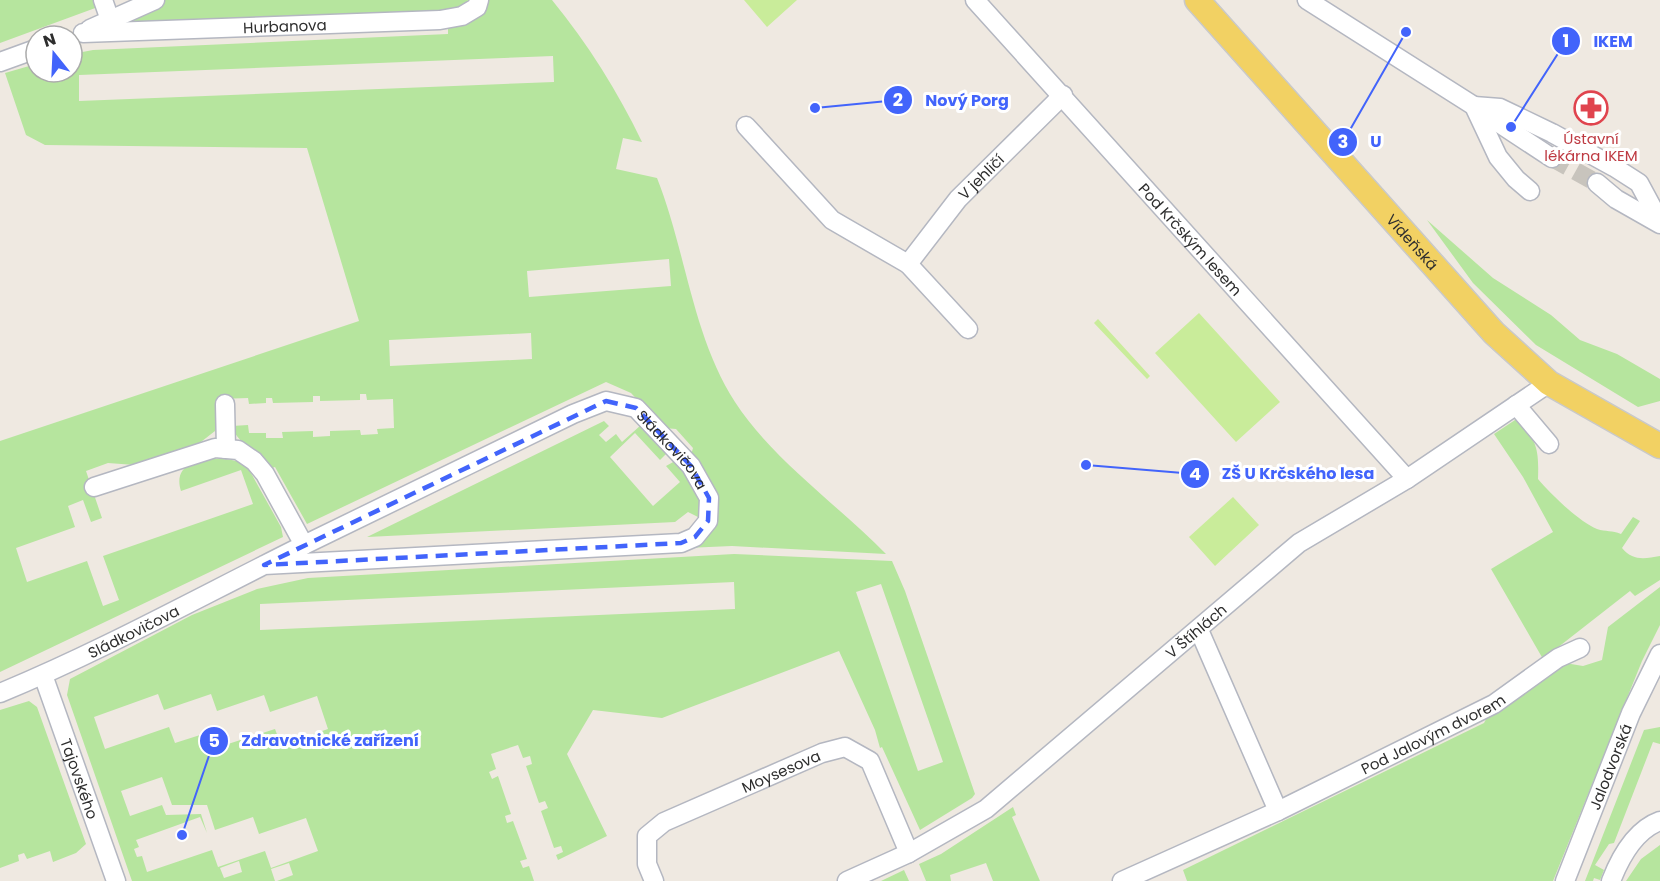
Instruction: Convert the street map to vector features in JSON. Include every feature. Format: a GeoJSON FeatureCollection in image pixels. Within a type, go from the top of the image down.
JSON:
{"type":"FeatureCollection","features":[{"type":"Feature","properties":{"kind":"main road","name":"Vídeňská"},"geometry":{"type":"LineString","coordinates":[[1197,0],[1494,333],[1549,383],[1660,446]]}},
{"type":"Feature","properties":{"kind":"street"},"geometry":{"type":"LineString","coordinates":[[103,0],[110,20]]}},
{"type":"Feature","properties":{"kind":"street","name":"Hurbanova"},"geometry":{"type":"LineString","coordinates":[[84,31],[155,0]]}},
{"type":"Feature","properties":{"kind":"street","name":"Hurbanova"},"geometry":{"type":"LineString","coordinates":[[84,34],[440,20],[462,16],[477,7],[479,0]]}},
{"type":"Feature","properties":{"kind":"street","name":"Pod Krčským lesem"},"geometry":{"type":"LineString","coordinates":[[975,0],[1407,479]]}},
{"type":"Feature","properties":{"kind":"street"},"geometry":{"type":"LineString","coordinates":[[1312,1],[1552,158]]}},
{"type":"Feature","properties":{"kind":"street"},"geometry":{"type":"LineString","coordinates":[[0,62],[24,53]]}},
{"type":"Feature","properties":{"kind":"street","name":"V jehličí"},"geometry":{"type":"LineString","coordinates":[[908,264],[958,199],[1062,95]]}},
{"type":"Feature","properties":{"kind":"street"},"geometry":{"type":"LineString","coordinates":[[1474,106],[1498,157],[1516,179],[1530,191]]}},
{"type":"Feature","properties":{"kind":"street"},"geometry":{"type":"LineString","coordinates":[[1474,106],[1500,108],[1614,167],[1639,183],[1660,223]]}},
{"type":"Feature","properties":{"kind":"street"},"geometry":{"type":"LineString","coordinates":[[746,126],[832,220],[908,264],[968,329]]}},
{"type":"Feature","properties":{"kind":"street"},"geometry":{"type":"LineString","coordinates":[[1597,183],[1616,199],[1660,223]]}},
{"type":"Feature","properties":{"kind":"street","name":"V Štíhlách"},"geometry":{"type":"LineString","coordinates":[[848,881],[909,853],[986,809],[1299,543],[1407,479],[1549,383]]}},
{"type":"Feature","properties":{"kind":"street","name":"Sládkovičova"},"geometry":{"type":"LineString","coordinates":[[0,693],[44,675],[264,565],[304,545],[573,414],[606,401],[636,408],[692,466],[709,498],[708,521],[695,537],[681,543],[264,565]]}},
{"type":"Feature","properties":{"kind":"street"},"geometry":{"type":"LineString","coordinates":[[225,404],[225,449]]}},
{"type":"Feature","properties":{"kind":"street"},"geometry":{"type":"LineString","coordinates":[[1516,405],[1549,444]]}},
{"type":"Feature","properties":{"kind":"street"},"geometry":{"type":"LineString","coordinates":[[94,487],[215,448],[237,450],[260,467],[304,545]]}},
{"type":"Feature","properties":{"kind":"street"},"geometry":{"type":"LineString","coordinates":[[1198,630],[1278,811]]}},
{"type":"Feature","properties":{"kind":"street","name":"Pod Jalovým dvorem"},"geometry":{"type":"LineString","coordinates":[[1122,881],[1155,873],[1494,704],[1558,658],[1580,648]]}},
{"type":"Feature","properties":{"kind":"street","name":"Jalodvorská"},"geometry":{"type":"LineString","coordinates":[[1566,881],[1631,712],[1658,664]]}},
{"type":"Feature","properties":{"kind":"street","name":"Tajovského"},"geometry":{"type":"LineString","coordinates":[[44,675],[116,881]]}},
{"type":"Feature","properties":{"kind":"street","name":"Moysesova"},"geometry":{"type":"LineString","coordinates":[[654,881],[647,864],[647,836],[664,822],[822,753],[844,747],[870,761],[909,853]]}},
{"type":"Feature","properties":{"kind":"street"},"geometry":{"type":"LineString","coordinates":[[1611,881],[1625,851],[1652,824],[1660,822]]}},
{"type":"Feature","properties":{"kind":"highlighted area"},"geometry":{"type":"Polygon","coordinates":[[[606,401],[636,408],[691,466],[709,498],[708,521],[695,537],[681,543],[264,565],[606,401]]]}},
{"type":"Feature","properties":{"kind":"green space"},"geometry":{"type":"Polygon","coordinates":[[[0,0],[97,0],[98,7],[52,24],[24,24],[24,34],[0,43],[0,0]]]}},
{"type":"Feature","properties":{"kind":"green space"},"geometry":{"type":"Polygon","coordinates":[[[159,0],[469,0],[453,12],[133,22],[129,19],[159,0]]]}},
{"type":"Feature","properties":{"kind":"green space"},"geometry":{"type":"Polygon","coordinates":[[[487,0],[552,0],[602,69],[642,142],[623,138],[616,169],[657,178],[699,321],[720,376],[735,402],[767,443],[886,554],[732,546],[686,548],[716,493],[708,476],[691,455],[693,448],[676,429],[664,428],[631,393],[606,382],[307,524],[275,467],[269,469],[242,442],[232,426],[248,425],[249,433],[266,433],[266,438],[283,438],[282,432],[313,431],[313,437],[330,436],[330,431],[360,430],[361,435],[378,434],[377,429],[394,428],[393,399],[367,400],[366,394],[360,394],[360,400],[320,401],[320,396],[313,396],[313,402],[273,403],[272,398],[266,398],[266,403],[249,404],[248,398],[219,399],[215,431],[197,445],[135,465],[108,463],[86,471],[102,518],[91,522],[83,500],[68,506],[75,527],[16,548],[27,582],[87,561],[103,606],[119,600],[103,556],[253,504],[241,470],[181,491],[179,479],[183,470],[201,460],[225,459],[246,464],[281,527],[283,537],[0,672],[0,441],[359,321],[307,148],[45,145],[26,135],[5,73],[24,67],[24,84],[79,84],[79,101],[554,82],[553,56],[84,75],[84,52],[93,50],[448,34],[448,28],[460,25],[487,0]],[[669,259],[527,271],[529,297],[671,286],[669,259]],[[531,333],[389,340],[390,366],[532,359],[531,333]]]}},
{"type":"Feature","properties":{"kind":"green space"},"geometry":{"type":"Polygon","coordinates":[[[744,0],[797,0],[767,27],[744,0]]]}},
{"type":"Feature","properties":{"kind":"green space"},"geometry":{"type":"Polygon","coordinates":[[[1427,220],[1493,278],[1551,315],[1580,340],[1617,354],[1660,379],[1660,401],[1638,407],[1536,345],[1473,283],[1427,220]]]}},
{"type":"Feature","properties":{"kind":"green space"},"geometry":{"type":"Polygon","coordinates":[[[1199,313],[1280,402],[1236,442],[1155,353],[1199,313]]]}},
{"type":"Feature","properties":{"kind":"green space"},"geometry":{"type":"Polygon","coordinates":[[[1098,319],[1150,376],[1147,379],[1094,323],[1098,319]]]}},
{"type":"Feature","properties":{"kind":"green space"},"geometry":{"type":"Polygon","coordinates":[[[1518,418],[1536,446],[1538,479],[1557,499],[1582,520],[1600,530],[1621,534],[1633,517],[1640,521],[1622,548],[1630,555],[1639,558],[1660,556],[1660,580],[1635,596],[1630,591],[1543,659],[1491,569],[1553,532],[1523,477],[1494,434],[1518,418]]]}},
{"type":"Feature","properties":{"kind":"green space"},"geometry":{"type":"Polygon","coordinates":[[[604,421],[609,426],[599,435],[606,442],[616,434],[622,442],[641,425],[668,452],[660,460],[635,433],[610,457],[653,506],[680,482],[666,466],[675,461],[696,486],[701,508],[700,518],[688,512],[675,522],[367,537],[604,421]]]}},
{"type":"Feature","properties":{"kind":"green space"},"geometry":{"type":"Polygon","coordinates":[[[1233,497],[1259,525],[1215,566],[1189,537],[1233,497]]]}},
{"type":"Feature","properties":{"kind":"green space"},"geometry":{"type":"Polygon","coordinates":[[[734,554],[892,561],[905,591],[975,794],[920,830],[882,747],[880,748],[875,730],[839,651],[662,718],[593,710],[567,754],[607,836],[558,860],[556,855],[563,852],[561,846],[554,848],[541,811],[548,808],[545,801],[539,803],[526,766],[532,764],[530,756],[523,758],[518,745],[491,754],[496,769],[489,772],[492,779],[498,776],[511,814],[505,816],[507,823],[513,821],[527,859],[520,861],[523,868],[529,866],[534,881],[277,881],[293,875],[289,863],[271,869],[275,881],[132,881],[67,695],[70,679],[192,615],[257,589],[308,578],[734,554]],[[734,582],[260,604],[260,630],[735,609],[734,582]],[[881,584],[856,592],[918,771],[943,762],[881,584]],[[158,694],[94,717],[105,749],[169,727],[175,743],[222,728],[228,744],[275,729],[281,745],[328,729],[317,696],[270,712],[264,695],[217,711],[211,694],[164,710],[158,694]],[[162,777],[121,791],[130,816],[162,805],[166,815],[201,814],[207,833],[200,817],[136,840],[139,847],[134,849],[137,857],[142,856],[147,872],[212,850],[218,867],[265,851],[271,868],[318,851],[306,818],[259,834],[253,817],[215,830],[207,805],[172,805],[162,777]],[[239,861],[220,868],[224,878],[242,872],[239,861]]]}},
{"type":"Feature","properties":{"kind":"green space"},"geometry":{"type":"Polygon","coordinates":[[[1660,587],[1660,625],[1642,661],[1553,881],[1187,881],[1183,870],[1484,723],[1494,704],[1559,662],[1583,666],[1602,660],[1608,627],[1660,587]]]}},
{"type":"Feature","properties":{"kind":"green space"},"geometry":{"type":"Polygon","coordinates":[[[29,701],[37,707],[86,844],[76,853],[53,862],[50,851],[27,859],[24,853],[18,855],[19,861],[0,868],[0,710],[29,701]]]}},
{"type":"Feature","properties":{"kind":"green space"},"geometry":{"type":"Polygon","coordinates":[[[1660,727],[1660,744],[1653,742],[1614,843],[1609,844],[1595,865],[1604,870],[1600,880],[1594,878],[1593,881],[1585,881],[1644,730],[1660,727]]]}},
{"type":"Feature","properties":{"kind":"green space"},"geometry":{"type":"Polygon","coordinates":[[[1013,807],[1016,815],[1012,817],[1040,881],[993,881],[986,863],[950,875],[951,881],[926,881],[919,864],[941,854],[1013,807]]]}},
{"type":"Feature","properties":{"kind":"green space"},"geometry":{"type":"Polygon","coordinates":[[[1660,845],[1660,881],[1626,881],[1641,859],[1660,845]]]}},
{"type":"Feature","properties":{"kind":"green space"},"geometry":{"type":"Polygon","coordinates":[[[904,870],[909,881],[881,881],[904,870]]]}},
{"type":"Feature","properties":{"kind":"tunnel"},"geometry":{"type":"LineString","coordinates":[[1552,158],[1597,183]]}},
{"type":"Feature","properties":{"kind":"place","name":"U"},"geometry":{"type":"Point","coordinates":[1406,32]}},
{"type":"Feature","properties":{"kind":"place","name":"Nový Porg"},"geometry":{"type":"Point","coordinates":[815,108]}},
{"type":"Feature","properties":{"kind":"place","name":"Ústavní lékárna IKEM"},"geometry":{"type":"Point","coordinates":[1591,108]}},
{"type":"Feature","properties":{"kind":"place","name":"IKEM"},"geometry":{"type":"Point","coordinates":[1511,127]}},
{"type":"Feature","properties":{"kind":"place","name":"ZŠ U Krčského lesa"},"geometry":{"type":"Point","coordinates":[1086,465]}},
{"type":"Feature","properties":{"kind":"place","name":"Zdravotnické zařízení"},"geometry":{"type":"Point","coordinates":[182,835]}}]}
